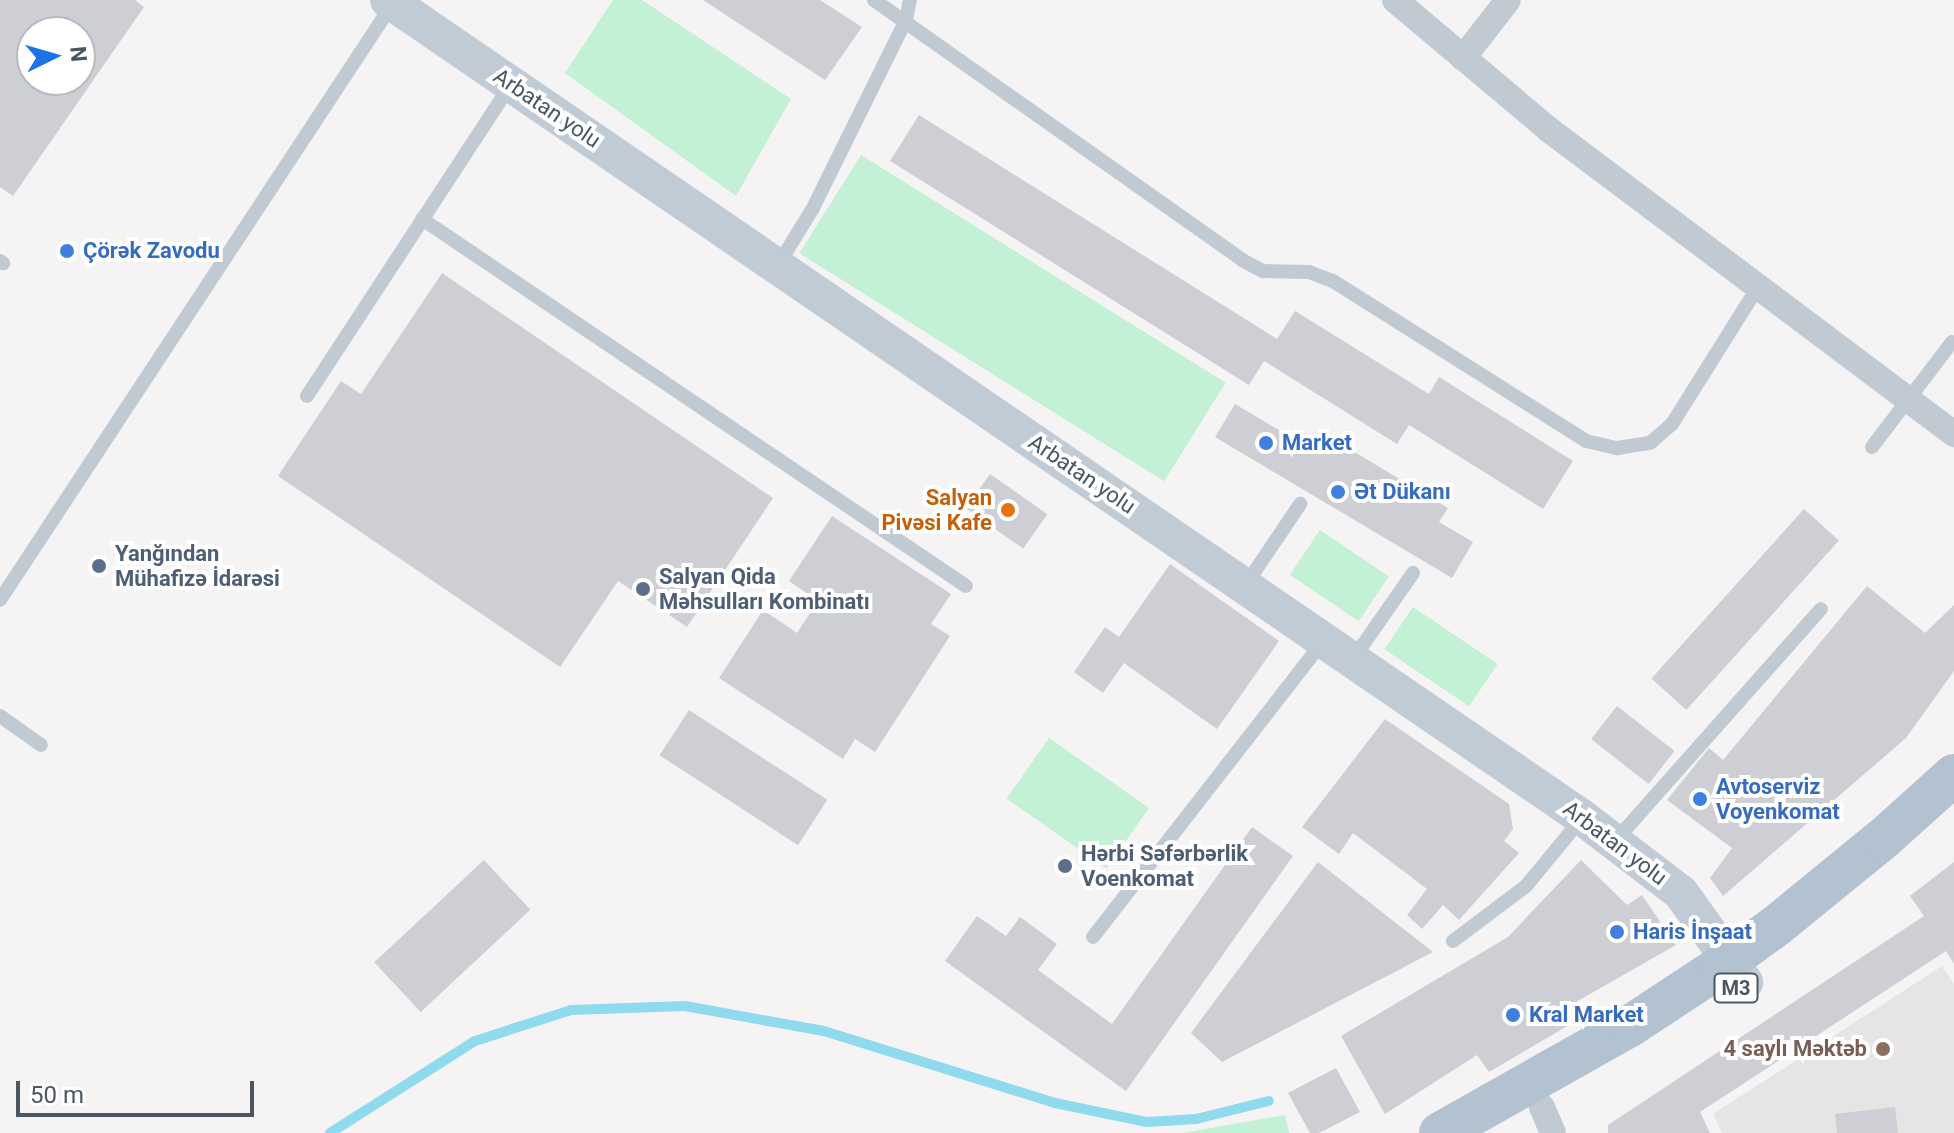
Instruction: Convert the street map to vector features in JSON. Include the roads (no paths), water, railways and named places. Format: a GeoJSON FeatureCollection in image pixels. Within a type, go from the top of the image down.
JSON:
{"type":"FeatureCollection","features":[{"type":"Feature","properties":{"kind":"main road","name":"Arbatan yolu"},"geometry":{"type":"LineString","coordinates":[[390,2],[1583,818],[1681,893],[1738,970]]}},
{"type":"Feature","properties":{"kind":"main road"},"geometry":{"type":"LineString","coordinates":[[1440,1133],[1630,1026],[1738,970],[1954,775]]}},
{"type":"Feature","properties":{"kind":"main road","name":"M3"},"geometry":{"type":"LineString","coordinates":[[1496,1133],[1548,1120],[1639,1053],[1738,970],[1832,917],[1954,811]]}},
{"type":"Feature","properties":{"kind":"street"},"geometry":{"type":"LineString","coordinates":[[1395,0],[1523,110],[1954,434]]}},
{"type":"Feature","properties":{"kind":"street"},"geometry":{"type":"LineString","coordinates":[[1463,58],[1508,0]]}},
{"type":"Feature","properties":{"kind":"lane"},"geometry":{"type":"LineString","coordinates":[[874,0],[1242,260],[1263,271],[1309,272],[1333,281],[1586,441],[1617,448],[1650,443],[1672,424],[1758,287]]}},
{"type":"Feature","properties":{"kind":"lane"},"geometry":{"type":"LineString","coordinates":[[778,265],[813,208],[906,20],[910,0]]}},
{"type":"Feature","properties":{"kind":"lane"},"geometry":{"type":"LineString","coordinates":[[0,600],[390,2]]}},
{"type":"Feature","properties":{"kind":"lane"},"geometry":{"type":"LineString","coordinates":[[307,396],[512,84]]}},
{"type":"Feature","properties":{"kind":"lane"},"geometry":{"type":"LineString","coordinates":[[422,219],[966,586]]}},
{"type":"Feature","properties":{"kind":"lane"},"geometry":{"type":"LineString","coordinates":[[1872,447],[1952,342]]}},
{"type":"Feature","properties":{"kind":"lane"},"geometry":{"type":"LineString","coordinates":[[1245,586],[1300,504]]}},
{"type":"Feature","properties":{"kind":"lane"},"geometry":{"type":"LineString","coordinates":[[1093,937],[1338,650],[1413,573]]}},
{"type":"Feature","properties":{"kind":"lane"},"geometry":{"type":"LineString","coordinates":[[1615,841],[1821,609]]}},
{"type":"Feature","properties":{"kind":"lane"},"geometry":{"type":"LineString","coordinates":[[0,716],[41,745]]}},
{"type":"Feature","properties":{"kind":"lane"},"geometry":{"type":"LineString","coordinates":[[1453,941],[1526,886],[1583,818]]}},
{"type":"Feature","properties":{"kind":"waterway"},"geometry":{"type":"LineString","coordinates":[[330,1133],[475,1041],[571,1010],[685,1006],[824,1031],[1055,1103],[1147,1122],[1196,1119],[1269,1101]]}},
{"type":"Feature","properties":{"kind":"place","name":"Çörək Zavodu"},"geometry":{"type":"Point","coordinates":[67,251]}},
{"type":"Feature","properties":{"kind":"place","name":"Market"},"geometry":{"type":"Point","coordinates":[1266,443]}},
{"type":"Feature","properties":{"kind":"place","name":"Ət Dükanı"},"geometry":{"type":"Point","coordinates":[1338,492]}},
{"type":"Feature","properties":{"kind":"place","name":"Salyan Pivəsi Kafe"},"geometry":{"type":"Point","coordinates":[1008,510]}},
{"type":"Feature","properties":{"kind":"place","name":"Yanğından Mühafizə İdarəsi"},"geometry":{"type":"Point","coordinates":[99,566]}},
{"type":"Feature","properties":{"kind":"place","name":"Salyan Qida Məhsulları Kombinatı"},"geometry":{"type":"Point","coordinates":[643,589]}},
{"type":"Feature","properties":{"kind":"place","name":"Avtoserviz Voyenkomat"},"geometry":{"type":"Point","coordinates":[1700,799]}},
{"type":"Feature","properties":{"kind":"place","name":"Hərbi Səfərbərlik Voenkomat"},"geometry":{"type":"Point","coordinates":[1065,866]}},
{"type":"Feature","properties":{"kind":"place","name":"Haris İnşaat"},"geometry":{"type":"Point","coordinates":[1617,932]}},
{"type":"Feature","properties":{"kind":"place","name":"Kral Market"},"geometry":{"type":"Point","coordinates":[1513,1015]}},
{"type":"Feature","properties":{"kind":"place","name":"4 saylı Məktəb"},"geometry":{"type":"Point","coordinates":[1883,1049]}}]}
